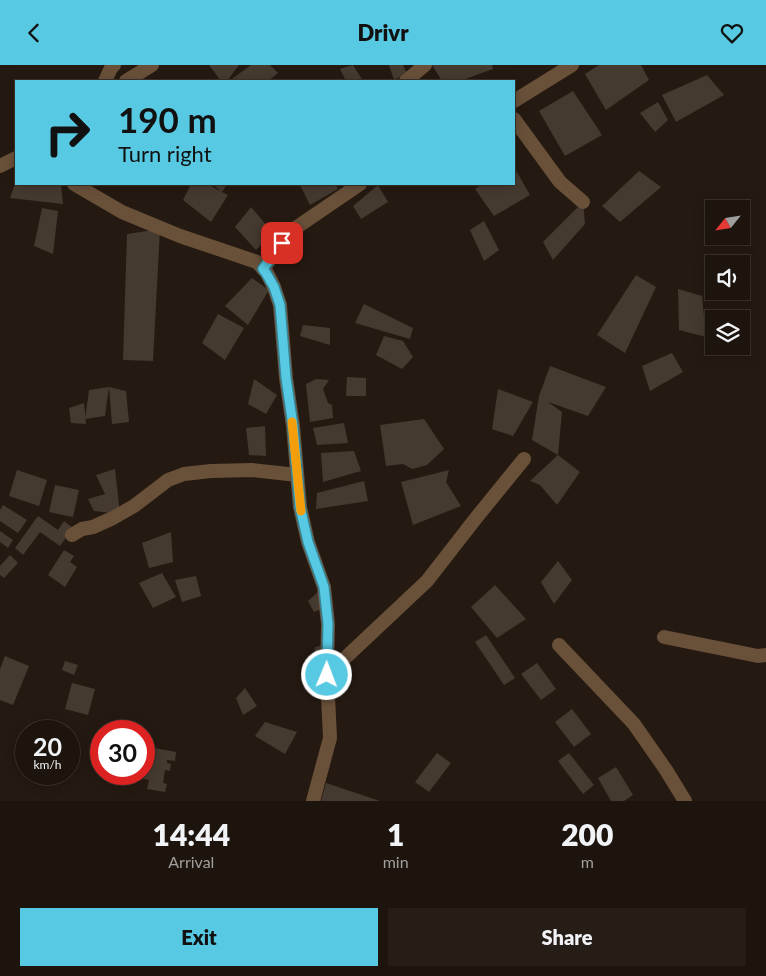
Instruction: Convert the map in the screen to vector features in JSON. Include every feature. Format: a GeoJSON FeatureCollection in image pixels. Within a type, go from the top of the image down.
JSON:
{"type":"FeatureCollection","features":[{"type":"Feature","properties":{"kind":"street"},"geometry":{"type":"LineString","coordinates":[[105,80],[114,65]]}},
{"type":"Feature","properties":{"kind":"street"},"geometry":{"type":"LineString","coordinates":[[128,80],[152,65]]}},
{"type":"Feature","properties":{"kind":"street"},"geometry":{"type":"LineString","coordinates":[[407,80],[425,65]]}},
{"type":"Feature","properties":{"kind":"street"},"geometry":{"type":"LineString","coordinates":[[515,100],[572,65]]}},
{"type":"Feature","properties":{"kind":"street"},"geometry":{"type":"LineString","coordinates":[[515,120],[560,182],[583,202]]}},
{"type":"Feature","properties":{"kind":"street"},"geometry":{"type":"LineString","coordinates":[[0,166],[15,158]]}},
{"type":"Feature","properties":{"kind":"street"},"geometry":{"type":"LineString","coordinates":[[76,185],[122,212],[180,236],[257,262],[274,287],[280,305],[300,507],[308,542],[324,587],[328,624],[327,675],[330,738],[313,801]]}},
{"type":"Feature","properties":{"kind":"street"},"geometry":{"type":"LineString","coordinates":[[263,269],[296,227],[359,185]]}},
{"type":"Feature","properties":{"kind":"street"},"geometry":{"type":"LineString","coordinates":[[327,675],[427,581],[524,459]]}},
{"type":"Feature","properties":{"kind":"street"},"geometry":{"type":"LineString","coordinates":[[72,535],[82,529],[93,527],[113,518],[134,506],[168,481],[184,474],[252,470],[297,475]]}},
{"type":"Feature","properties":{"kind":"street"},"geometry":{"type":"LineString","coordinates":[[664,637],[766,655]]}},
{"type":"Feature","properties":{"kind":"street"},"geometry":{"type":"LineString","coordinates":[[560,645],[634,724],[685,801]]}},
{"type":"Feature","properties":{"kind":"building"},"geometry":{"type":"Polygon","coordinates":[[[209,65],[239,65],[228,80],[220,80],[209,65]]]}},
{"type":"Feature","properties":{"kind":"building"},"geometry":{"type":"Polygon","coordinates":[[[251,65],[270,65],[278,73],[269,80],[230,80],[251,65]]]}},
{"type":"Feature","properties":{"kind":"building"},"geometry":{"type":"Polygon","coordinates":[[[353,65],[362,80],[346,80],[340,69],[353,65]]]}},
{"type":"Feature","properties":{"kind":"building"},"geometry":{"type":"Polygon","coordinates":[[[389,65],[403,65],[407,74],[394,80],[389,65]]]}},
{"type":"Feature","properties":{"kind":"building"},"geometry":{"type":"Polygon","coordinates":[[[432,65],[492,65],[493,69],[463,80],[441,80],[432,65]]]}},
{"type":"Feature","properties":{"kind":"building"},"geometry":{"type":"Polygon","coordinates":[[[599,65],[641,65],[649,80],[606,110],[585,74],[599,65]]]}},
{"type":"Feature","properties":{"kind":"building"},"geometry":{"type":"Polygon","coordinates":[[[707,75],[724,95],[676,122],[662,95],[707,75]]]}},
{"type":"Feature","properties":{"kind":"building"},"geometry":{"type":"Polygon","coordinates":[[[573,91],[602,135],[565,156],[539,111],[573,91]]]}},
{"type":"Feature","properties":{"kind":"building"},"geometry":{"type":"Polygon","coordinates":[[[658,102],[668,120],[655,132],[640,113],[658,102]]]}},
{"type":"Feature","properties":{"kind":"building"},"geometry":{"type":"Polygon","coordinates":[[[515,169],[530,195],[494,216],[475,189],[481,185],[515,185],[515,169]]]}},
{"type":"Feature","properties":{"kind":"building"},"geometry":{"type":"Polygon","coordinates":[[[639,171],[661,187],[620,222],[602,206],[639,171]]]}},
{"type":"Feature","properties":{"kind":"building"},"geometry":{"type":"Polygon","coordinates":[[[15,184],[61,185],[63,204],[10,198],[15,184]]]}},
{"type":"Feature","properties":{"kind":"building"},"geometry":{"type":"Polygon","coordinates":[[[190,185],[209,185],[228,195],[211,222],[183,200],[190,185]]]}},
{"type":"Feature","properties":{"kind":"building"},"geometry":{"type":"Polygon","coordinates":[[[213,185],[226,185],[222,192],[213,185]]]}},
{"type":"Feature","properties":{"kind":"building"},"geometry":{"type":"Polygon","coordinates":[[[300,185],[336,185],[338,189],[310,205],[300,185]]]}},
{"type":"Feature","properties":{"kind":"building"},"geometry":{"type":"Polygon","coordinates":[[[378,185],[388,202],[361,219],[353,206],[378,185]]]}},
{"type":"Feature","properties":{"kind":"building"},"geometry":{"type":"Polygon","coordinates":[[[583,202],[585,224],[553,260],[543,242],[583,202]]]}},
{"type":"Feature","properties":{"kind":"building"},"geometry":{"type":"Polygon","coordinates":[[[251,207],[273,233],[256,250],[235,227],[251,207]]]}},
{"type":"Feature","properties":{"kind":"building"},"geometry":{"type":"Polygon","coordinates":[[[42,208],[58,211],[53,254],[34,246],[42,208]]]}},
{"type":"Feature","properties":{"kind":"building"},"geometry":{"type":"Polygon","coordinates":[[[484,221],[499,250],[484,261],[470,230],[484,221]]]}},
{"type":"Feature","properties":{"kind":"building"},"geometry":{"type":"Polygon","coordinates":[[[160,229],[153,361],[123,360],[127,234],[160,229]]]}},
{"type":"Feature","properties":{"kind":"building"},"geometry":{"type":"Polygon","coordinates":[[[636,275],[656,287],[625,353],[597,335],[636,275]]]}},
{"type":"Feature","properties":{"kind":"building"},"geometry":{"type":"Polygon","coordinates":[[[252,278],[269,290],[248,325],[225,306],[252,278]]]}},
{"type":"Feature","properties":{"kind":"building"},"geometry":{"type":"Polygon","coordinates":[[[678,289],[702,296],[705,337],[679,330],[678,289]]]}},
{"type":"Feature","properties":{"kind":"building"},"geometry":{"type":"Polygon","coordinates":[[[364,304],[413,328],[410,339],[355,323],[364,304]]]}},
{"type":"Feature","properties":{"kind":"building"},"geometry":{"type":"Polygon","coordinates":[[[218,314],[244,328],[225,360],[202,343],[218,314]]]}},
{"type":"Feature","properties":{"kind":"building"},"geometry":{"type":"Polygon","coordinates":[[[303,325],[330,328],[330,345],[300,336],[303,325]]]}},
{"type":"Feature","properties":{"kind":"building"},"geometry":{"type":"Polygon","coordinates":[[[384,336],[403,341],[413,357],[402,369],[376,355],[384,336]]]}},
{"type":"Feature","properties":{"kind":"building"},"geometry":{"type":"Polygon","coordinates":[[[672,353],[683,372],[650,391],[642,366],[672,353]]]}},
{"type":"Feature","properties":{"kind":"building"},"geometry":{"type":"Polygon","coordinates":[[[550,366],[606,387],[588,416],[548,402],[562,412],[558,455],[532,440],[539,396],[550,366]]]}},
{"type":"Feature","properties":{"kind":"building"},"geometry":{"type":"Polygon","coordinates":[[[347,377],[366,378],[366,396],[346,396],[347,377]]]}},
{"type":"Feature","properties":{"kind":"building"},"geometry":{"type":"Polygon","coordinates":[[[254,379],[277,395],[266,414],[248,404],[254,379]]]}},
{"type":"Feature","properties":{"kind":"building"},"geometry":{"type":"Polygon","coordinates":[[[316,379],[329,380],[323,389],[328,403],[332,405],[333,418],[310,422],[306,384],[316,379]]]}},
{"type":"Feature","properties":{"kind":"building"},"geometry":{"type":"Polygon","coordinates":[[[109,387],[105,416],[85,419],[89,390],[109,387]]]}},
{"type":"Feature","properties":{"kind":"building"},"geometry":{"type":"Polygon","coordinates":[[[109,387],[126,391],[129,422],[112,424],[109,387]]]}},
{"type":"Feature","properties":{"kind":"building"},"geometry":{"type":"Polygon","coordinates":[[[498,389],[533,402],[513,436],[492,429],[498,389]]]}},
{"type":"Feature","properties":{"kind":"building"},"geometry":{"type":"Polygon","coordinates":[[[84,403],[86,424],[71,423],[69,408],[84,403]]]}},
{"type":"Feature","properties":{"kind":"building"},"geometry":{"type":"Polygon","coordinates":[[[424,419],[444,449],[427,465],[412,469],[403,464],[386,466],[380,425],[424,419]]]}},
{"type":"Feature","properties":{"kind":"building"},"geometry":{"type":"Polygon","coordinates":[[[344,423],[348,443],[317,445],[313,428],[344,423]]]}},
{"type":"Feature","properties":{"kind":"building"},"geometry":{"type":"Polygon","coordinates":[[[265,426],[266,456],[249,455],[246,428],[265,426]]]}},
{"type":"Feature","properties":{"kind":"building"},"geometry":{"type":"Polygon","coordinates":[[[354,451],[361,471],[323,482],[321,453],[354,451]]]}},
{"type":"Feature","properties":{"kind":"building"},"geometry":{"type":"Polygon","coordinates":[[[558,455],[580,472],[557,505],[540,485],[530,481],[558,455]]]}},
{"type":"Feature","properties":{"kind":"building"},"geometry":{"type":"Polygon","coordinates":[[[115,469],[120,514],[94,511],[88,499],[105,494],[96,475],[115,469]]]}},
{"type":"Feature","properties":{"kind":"building"},"geometry":{"type":"Polygon","coordinates":[[[17,470],[47,480],[39,506],[9,496],[17,470]]]}},
{"type":"Feature","properties":{"kind":"building"},"geometry":{"type":"Polygon","coordinates":[[[449,470],[446,482],[461,506],[413,525],[401,482],[449,470]]]}},
{"type":"Feature","properties":{"kind":"building"},"geometry":{"type":"Polygon","coordinates":[[[364,481],[368,501],[316,509],[317,493],[364,481]]]}},
{"type":"Feature","properties":{"kind":"building"},"geometry":{"type":"Polygon","coordinates":[[[55,485],[79,490],[73,517],[49,512],[55,485]]]}},
{"type":"Feature","properties":{"kind":"building"},"geometry":{"type":"Polygon","coordinates":[[[3,505],[27,520],[18,533],[0,521],[0,510],[3,505]]]}},
{"type":"Feature","properties":{"kind":"building"},"geometry":{"type":"Polygon","coordinates":[[[38,516],[58,530],[64,521],[73,528],[60,546],[40,532],[23,555],[15,548],[38,516]]]}},
{"type":"Feature","properties":{"kind":"building"},"geometry":{"type":"Polygon","coordinates":[[[0,531],[13,540],[8,548],[0,542],[0,531]]]}},
{"type":"Feature","properties":{"kind":"building"},"geometry":{"type":"Polygon","coordinates":[[[171,532],[173,562],[149,568],[142,543],[171,532]]]}},
{"type":"Feature","properties":{"kind":"building"},"geometry":{"type":"Polygon","coordinates":[[[64,550],[74,556],[70,562],[77,567],[65,587],[48,575],[64,550]]]}},
{"type":"Feature","properties":{"kind":"building"},"geometry":{"type":"Polygon","coordinates":[[[10,555],[18,563],[4,578],[0,575],[0,566],[10,555]]]}},
{"type":"Feature","properties":{"kind":"building"},"geometry":{"type":"Polygon","coordinates":[[[558,561],[572,580],[554,604],[541,582],[558,561]]]}},
{"type":"Feature","properties":{"kind":"building"},"geometry":{"type":"Polygon","coordinates":[[[162,573],[176,597],[153,608],[139,583],[162,573]]]}},
{"type":"Feature","properties":{"kind":"building"},"geometry":{"type":"Polygon","coordinates":[[[196,576],[201,596],[182,602],[175,580],[196,576]]]}},
{"type":"Feature","properties":{"kind":"building"},"geometry":{"type":"Polygon","coordinates":[[[495,585],[526,619],[497,638],[471,607],[495,585]]]}},
{"type":"Feature","properties":{"kind":"building"},"geometry":{"type":"Polygon","coordinates":[[[319,591],[322,609],[314,612],[308,601],[319,591]]]}},
{"type":"Feature","properties":{"kind":"building"},"geometry":{"type":"Polygon","coordinates":[[[486,635],[515,678],[504,685],[475,642],[486,635]]]}},
{"type":"Feature","properties":{"kind":"building"},"geometry":{"type":"Polygon","coordinates":[[[323,645],[322,679],[311,678],[315,647],[323,645]]]}},
{"type":"Feature","properties":{"kind":"building"},"geometry":{"type":"Polygon","coordinates":[[[5,656],[29,666],[13,705],[0,700],[0,669],[5,656]]]}},
{"type":"Feature","properties":{"kind":"building"},"geometry":{"type":"Polygon","coordinates":[[[65,661],[78,665],[74,675],[62,670],[65,661]]]}},
{"type":"Feature","properties":{"kind":"building"},"geometry":{"type":"Polygon","coordinates":[[[537,663],[556,689],[541,700],[521,674],[537,663]]]}},
{"type":"Feature","properties":{"kind":"building"},"geometry":{"type":"Polygon","coordinates":[[[72,683],[95,689],[88,715],[65,709],[72,683]]]}},
{"type":"Feature","properties":{"kind":"building"},"geometry":{"type":"Polygon","coordinates":[[[245,688],[257,706],[243,715],[236,698],[245,688]]]}},
{"type":"Feature","properties":{"kind":"building"},"geometry":{"type":"Polygon","coordinates":[[[572,709],[591,734],[574,747],[555,722],[572,709]]]}},
{"type":"Feature","properties":{"kind":"building"},"geometry":{"type":"Polygon","coordinates":[[[265,722],[297,732],[285,754],[255,736],[265,722]]]}},
{"type":"Feature","properties":{"kind":"building"},"geometry":{"type":"Polygon","coordinates":[[[155,748],[176,752],[175,761],[167,760],[167,763],[171,764],[170,771],[165,770],[163,783],[167,784],[165,792],[147,789],[148,785],[155,785],[155,748]]]}},
{"type":"Feature","properties":{"kind":"building"},"geometry":{"type":"Polygon","coordinates":[[[437,753],[451,763],[429,792],[415,782],[437,753]]]}},
{"type":"Feature","properties":{"kind":"building"},"geometry":{"type":"Polygon","coordinates":[[[569,753],[594,785],[583,794],[558,761],[569,753]]]}},
{"type":"Feature","properties":{"kind":"building"},"geometry":{"type":"Polygon","coordinates":[[[616,767],[633,795],[624,801],[611,801],[598,778],[616,767]]]}},
{"type":"Feature","properties":{"kind":"building"},"geometry":{"type":"Polygon","coordinates":[[[326,783],[380,801],[321,801],[326,783]]]}},
{"type":"Feature","properties":{"kind":"slow traffic"},"geometry":{"type":"LineString","coordinates":[[292,422],[301,511]]}},
{"type":"Feature","properties":{"kind":"route"},"geometry":{"type":"LineString","coordinates":[[282,243],[263,269],[274,287],[280,305],[300,507],[308,542],[324,587],[328,624],[327,675]]}}]}
